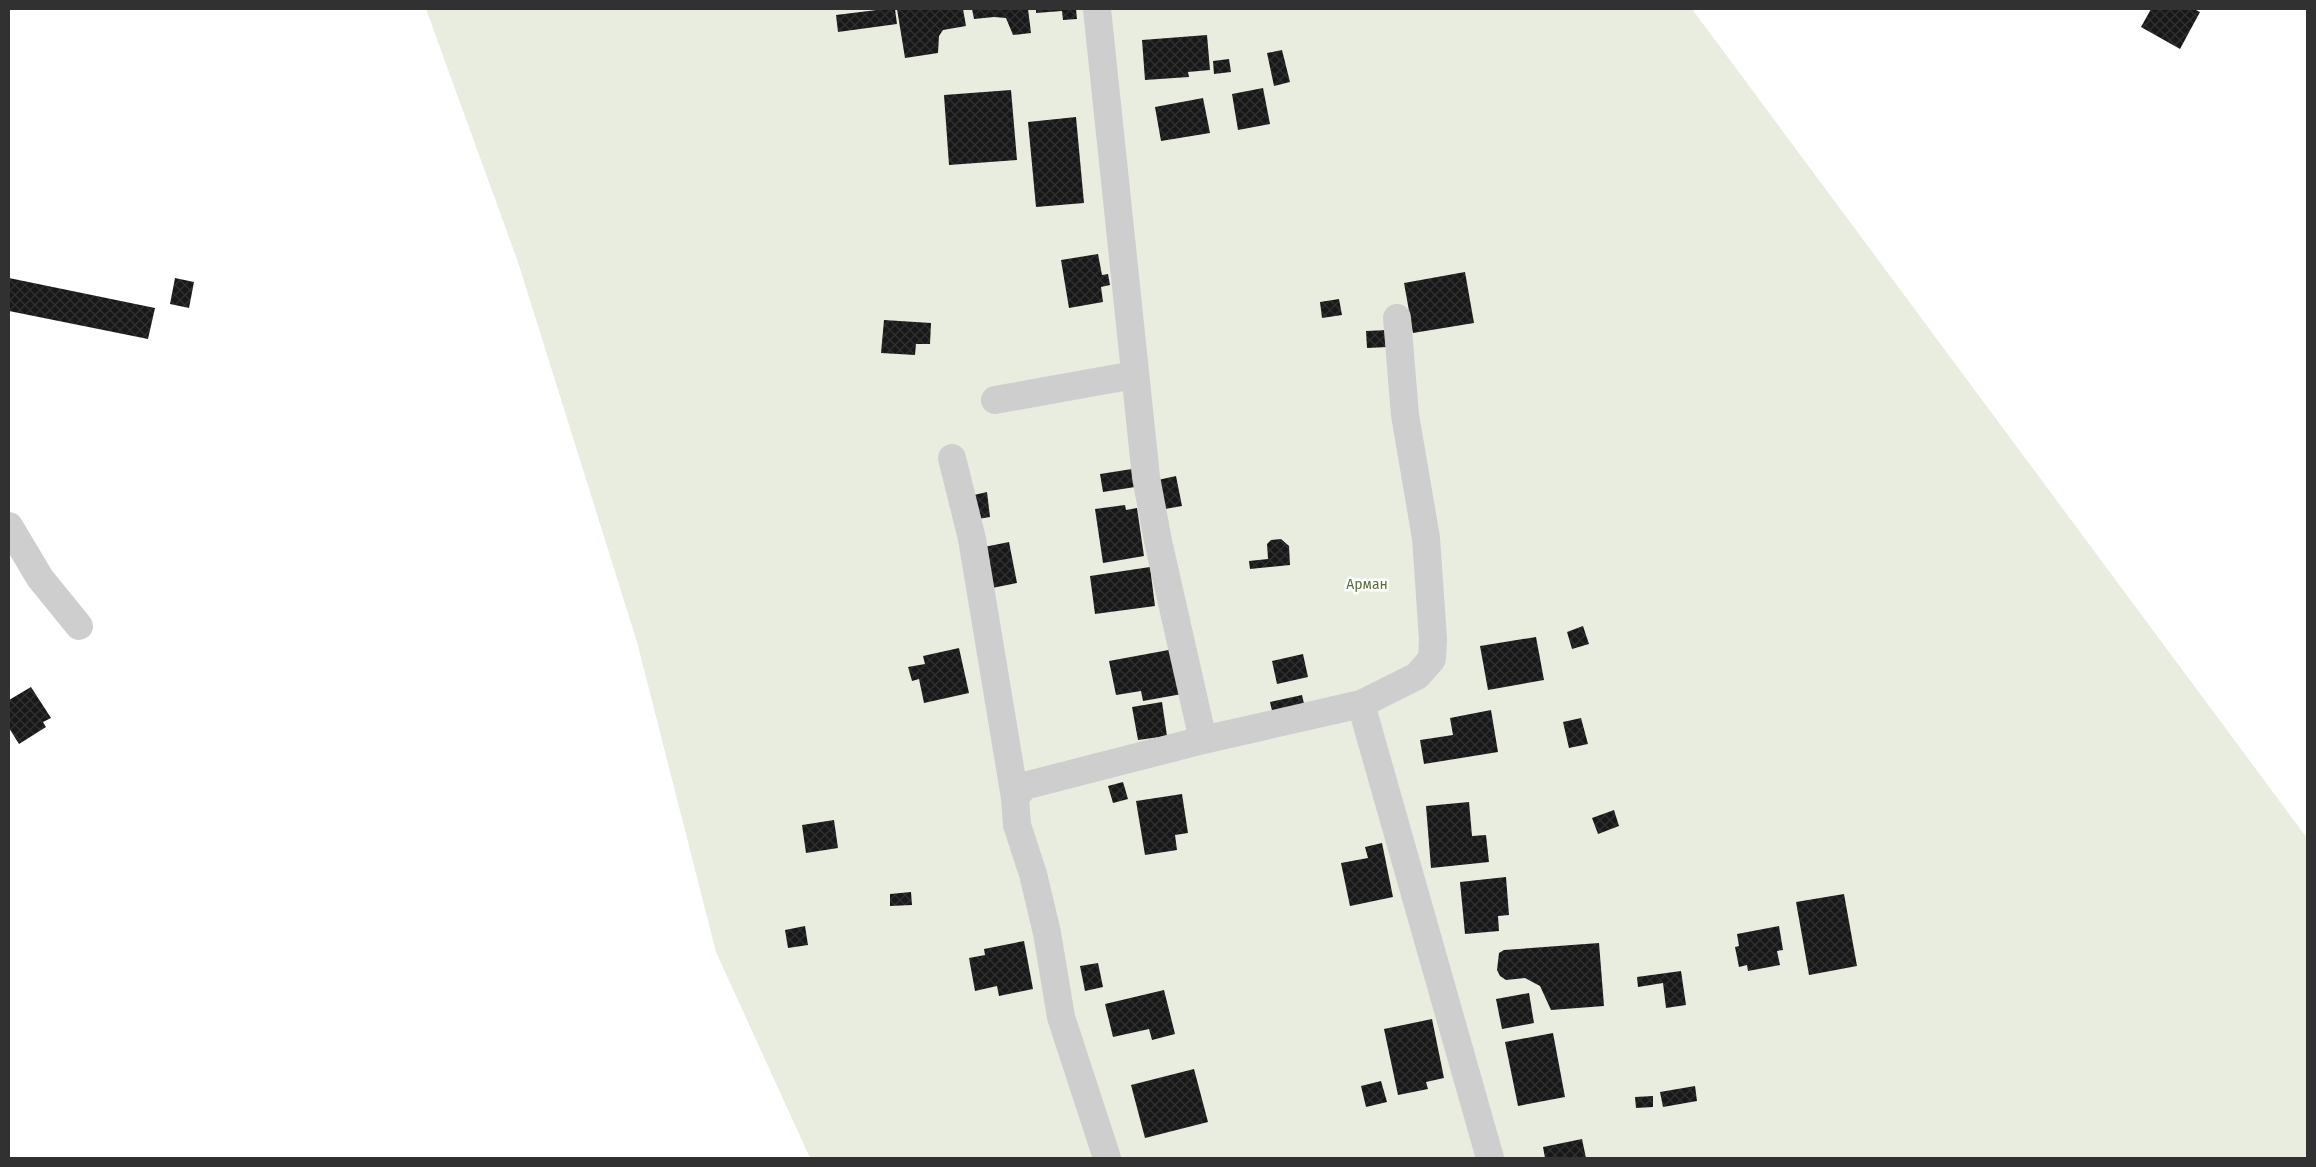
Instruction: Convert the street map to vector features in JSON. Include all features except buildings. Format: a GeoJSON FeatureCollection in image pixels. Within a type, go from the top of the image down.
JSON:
{"type":"FeatureCollection","features":[{"type":"Feature","properties":{"kind":"street"},"geometry":{"type":"LineString","coordinates":[[1097,9],[1146,477],[1156,532],[1203,740]]}},
{"type":"Feature","properties":{"kind":"street"},"geometry":{"type":"LineString","coordinates":[[1015,798],[1024,786],[1203,740],[1361,704],[1417,676],[1432,659],[1433,639],[1426,538],[1405,415],[1397,318]]}},
{"type":"Feature","properties":{"kind":"street"},"geometry":{"type":"LineString","coordinates":[[995,400],[1134,375]]}},
{"type":"Feature","properties":{"kind":"street"},"geometry":{"type":"LineString","coordinates":[[952,458],[972,539],[1015,798],[1017,824],[1047,933],[1061,1017],[1107,1158]]}},
{"type":"Feature","properties":{"kind":"street"},"geometry":{"type":"LineString","coordinates":[[9,526],[40,578],[79,626]]}},
{"type":"Feature","properties":{"kind":"street"},"geometry":{"type":"LineString","coordinates":[[1361,704],[1490,1158]]}},
{"type":"Feature","properties":{"kind":"green space","name":"Арман"},"geometry":{"type":"Polygon","coordinates":[[[426,9],[1692,9],[2307,838],[2307,1158],[810,1158],[716,952],[637,642],[518,262],[426,9]]]}}]}
